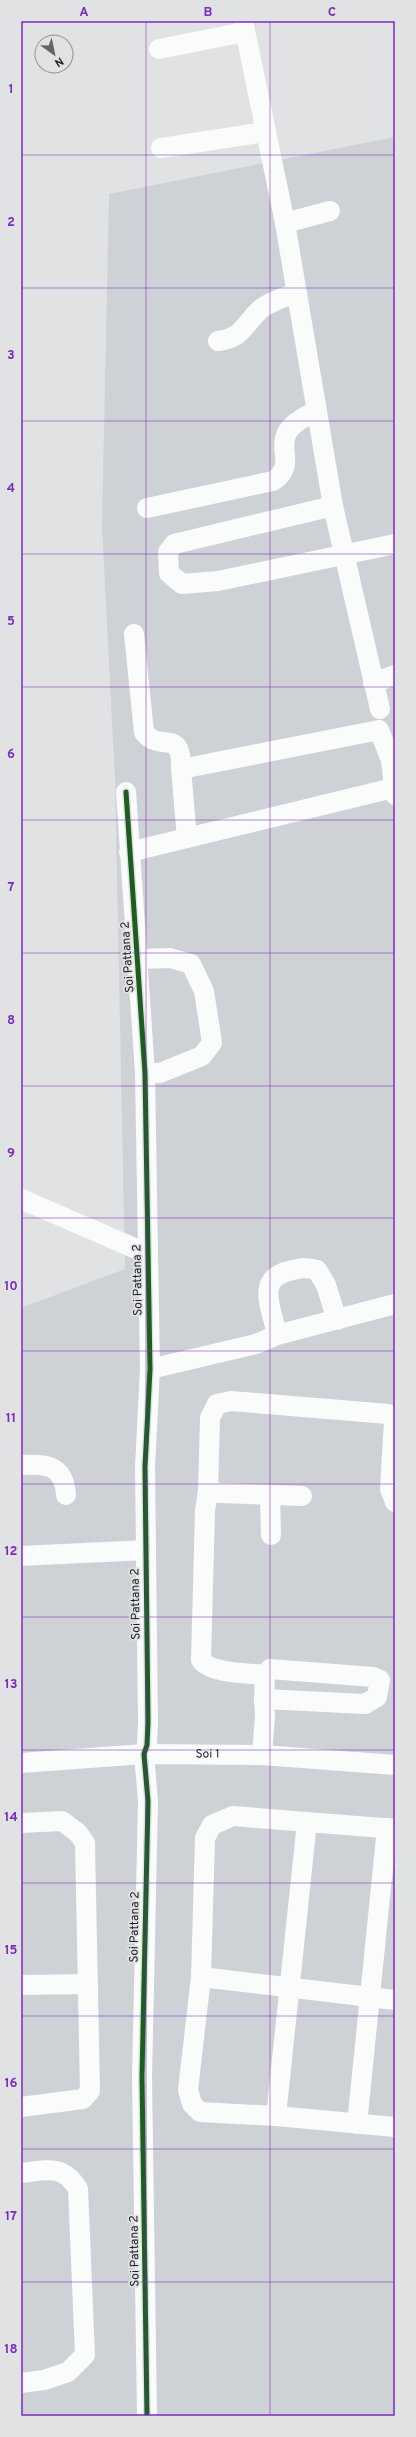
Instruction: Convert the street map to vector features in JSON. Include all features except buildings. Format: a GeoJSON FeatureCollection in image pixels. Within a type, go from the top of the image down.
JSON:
{"type":"FeatureCollection","features":[{"type":"Feature","properties":{"kind":"street"},"geometry":{"type":"LineString","coordinates":[[159,49],[244,27],[285,223],[315,412],[332,506],[342,556],[380,709]]}},
{"type":"Feature","properties":{"kind":"street"},"geometry":{"type":"LineString","coordinates":[[161,148],[265,132]]}},
{"type":"Feature","properties":{"kind":"street"},"geometry":{"type":"LineString","coordinates":[[285,223],[330,211]]}},
{"type":"Feature","properties":{"kind":"street"},"geometry":{"type":"LineString","coordinates":[[218,341],[231,339],[241,332],[262,308],[281,298],[296,293]]}},
{"type":"Feature","properties":{"kind":"street"},"geometry":{"type":"LineString","coordinates":[[148,508],[273,481],[282,475],[286,470],[285,434],[291,425],[315,412]]}},
{"type":"Feature","properties":{"kind":"street"},"geometry":{"type":"LineString","coordinates":[[332,506],[174,544],[168,552],[169,573],[182,584],[218,581],[395,544]]}},
{"type":"Feature","properties":{"kind":"street"},"geometry":{"type":"LineString","coordinates":[[134,634],[144,732],[148,738],[174,745],[180,748],[182,752],[181,769],[187,838]]}},
{"type":"Feature","properties":{"kind":"street"},"geometry":{"type":"LineString","coordinates":[[373,683],[395,675]]}},
{"type":"Feature","properties":{"kind":"street"},"geometry":{"type":"LineString","coordinates":[[145,848],[394,791],[391,760],[379,730],[181,769]]}},
{"type":"Feature","properties":{"kind":"street","name":"Soi Pattana 2"},"geometry":{"type":"LineString","coordinates":[[126,792],[145,848],[139,959],[145,1073],[150,1369],[144,1467],[148,1722],[147,1745],[144,1754],[148,1801],[142,2077],[147,2416]]}},
{"type":"Feature","properties":{"kind":"street"},"geometry":{"type":"LineString","coordinates":[[139,959],[170,958],[191,964],[204,992],[212,1043],[202,1056],[160,1073],[145,1073]]}},
{"type":"Feature","properties":{"kind":"street"},"geometry":{"type":"LineString","coordinates":[[21,1199],[148,1254]]}},
{"type":"Feature","properties":{"kind":"street"},"geometry":{"type":"LineString","coordinates":[[276,1330],[267,1294],[269,1284],[280,1273],[307,1267],[317,1270],[326,1284],[334,1313]]}},
{"type":"Feature","properties":{"kind":"street"},"geometry":{"type":"LineString","coordinates":[[150,1369],[256,1344],[276,1330],[334,1313],[395,1304]]}},
{"type":"Feature","properties":{"kind":"street"},"geometry":{"type":"LineString","coordinates":[[265,1675],[213,1669],[205,1666],[201,1660],[205,1511],[208,1490],[210,1418],[217,1404],[231,1401],[388,1414],[394,1421],[390,1489],[395,1502]]}},
{"type":"Feature","properties":{"kind":"street"},"geometry":{"type":"LineString","coordinates":[[21,1464],[44,1464],[55,1469],[62,1476],[66,1495]]}},
{"type":"Feature","properties":{"kind":"street"},"geometry":{"type":"LineString","coordinates":[[208,1490],[218,1493],[302,1496]]}},
{"type":"Feature","properties":{"kind":"street"},"geometry":{"type":"LineString","coordinates":[[270,1495],[272,1535]]}},
{"type":"Feature","properties":{"kind":"street"},"geometry":{"type":"LineString","coordinates":[[21,1556],[146,1550]]}},
{"type":"Feature","properties":{"kind":"street"},"geometry":{"type":"LineString","coordinates":[[262,1755],[265,1716],[264,1699],[265,1675],[270,1669],[388,1680],[377,1696],[364,1704],[264,1699]]}},
{"type":"Feature","properties":{"kind":"street","name":"Soi 1"},"geometry":{"type":"LineString","coordinates":[[21,1764],[144,1754],[262,1755],[395,1765]]}},
{"type":"Feature","properties":{"kind":"street"},"geometry":{"type":"LineString","coordinates":[[357,2124],[391,1828],[233,1816],[212,1825],[205,1838],[201,1977],[188,2090],[192,2104],[200,2112],[276,2116],[357,2124],[395,2127]]}},
{"type":"Feature","properties":{"kind":"street"},"geometry":{"type":"LineString","coordinates":[[21,1823],[62,1821],[78,1834],[85,1843],[90,2091],[83,2099],[21,2107]]}},
{"type":"Feature","properties":{"kind":"street"},"geometry":{"type":"LineString","coordinates":[[276,2116],[307,1822]]}},
{"type":"Feature","properties":{"kind":"street"},"geometry":{"type":"LineString","coordinates":[[201,1977],[395,2000]]}},
{"type":"Feature","properties":{"kind":"street"},"geometry":{"type":"LineString","coordinates":[[21,1985],[88,1984]]}},
{"type":"Feature","properties":{"kind":"street"},"geometry":{"type":"LineString","coordinates":[[21,2173],[53,2169],[71,2177],[78,2189],[85,2355],[68,2372],[44,2380],[21,2383]]}},
{"type":"Feature","properties":{"kind":"shaded area"},"geometry":{"type":"Polygon","coordinates":[[[395,137],[395,2416],[21,2416],[21,1308],[125,1269],[115,779],[102,527],[109,194],[395,137]]]}},
{"type":"Feature","properties":{"kind":"cycle path"},"geometry":{"type":"LineString","coordinates":[[126,792],[145,1073],[150,1369],[145,1467],[148,1722],[147,1745],[144,1754],[148,1801],[142,2077],[147,2416]]}}]}
